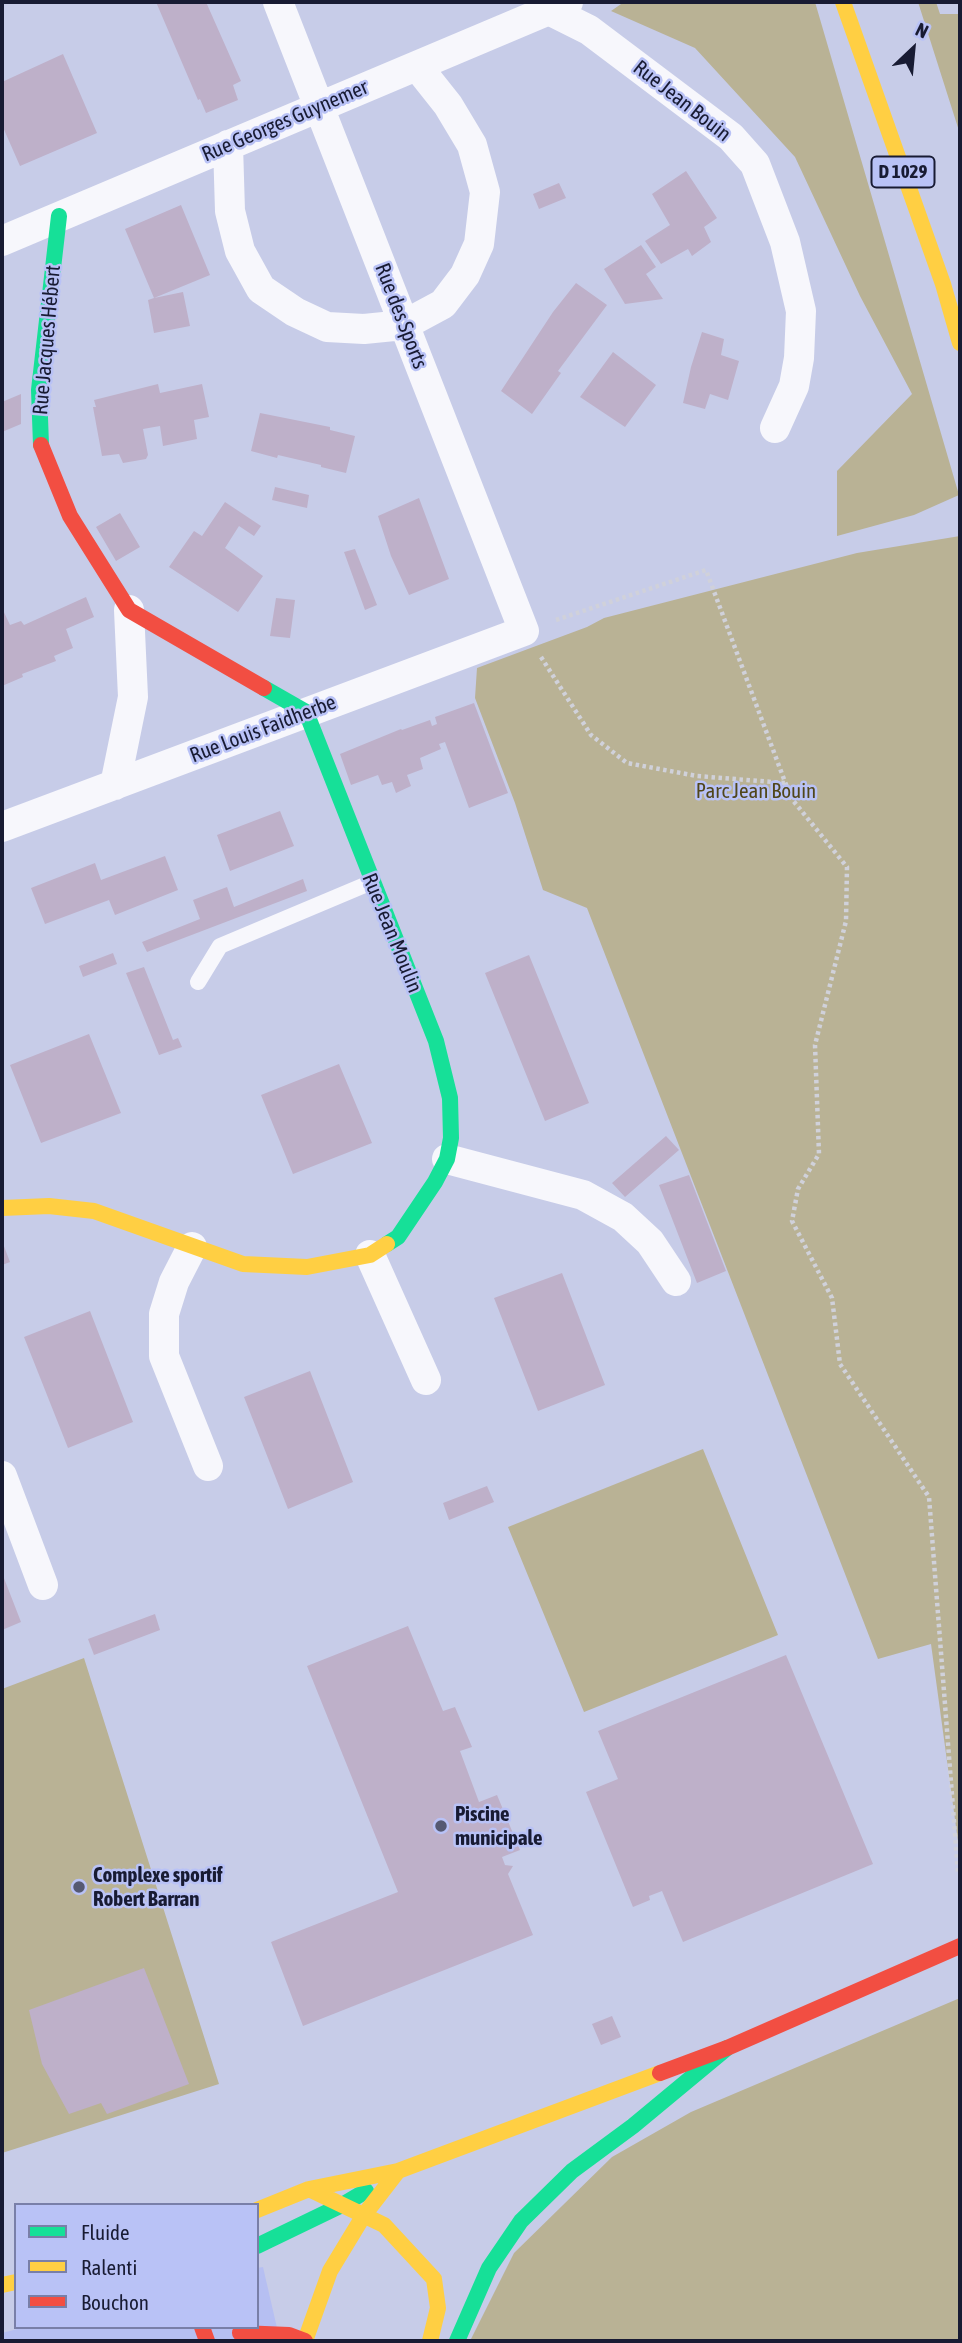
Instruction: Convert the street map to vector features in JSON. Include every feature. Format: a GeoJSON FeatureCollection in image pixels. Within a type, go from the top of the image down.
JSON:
{"type":"FeatureCollection","features":[{"type":"Feature","properties":{"kind":"street","name":"Rue des Sports"},"geometry":{"type":"LineString","coordinates":[[278,2],[524,631]]}},
{"type":"Feature","properties":{"kind":"street","name":"D 1029"},"geometry":{"type":"LineString","coordinates":[[843,2],[943,284],[960,344]]}},
{"type":"Feature","properties":{"kind":"street","name":"Rue Georges Guynemer"},"geometry":{"type":"LineString","coordinates":[[2,241],[559,6]]}},
{"type":"Feature","properties":{"kind":"street","name":"Rue Jean Bouin"},"geometry":{"type":"LineString","coordinates":[[559,6],[731,137],[755,164],[785,242],[801,310],[799,358],[794,386],[775,428]]}},
{"type":"Feature","properties":{"kind":"street"},"geometry":{"type":"LineString","coordinates":[[228,145],[230,211],[240,251],[261,289],[295,312],[327,327],[364,329],[404,325],[443,304],[465,275],[479,244],[485,192],[472,145],[448,106],[417,66]]}},
{"type":"Feature","properties":{"kind":"street","name":"Rue Jacques Hébert"},"geometry":{"type":"LineString","coordinates":[[59,216],[39,390],[41,446],[70,516],[129,610],[306,712]]}},
{"type":"Feature","properties":{"kind":"street","name":"Rue Jacques Hébert"},"geometry":{"type":"LineString","coordinates":[[115,785],[133,697],[129,610]]}},
{"type":"Feature","properties":{"kind":"street","name":"Rue Louis Faidherbe"},"geometry":{"type":"LineString","coordinates":[[2,827],[524,631]]}},
{"type":"Feature","properties":{"kind":"street","name":"Rue Jean Moulin"},"geometry":{"type":"LineString","coordinates":[[2,1208],[49,1206],[94,1211],[243,1265],[307,1267],[370,1255],[398,1237],[435,1182],[447,1158],[451,1138],[450,1098],[436,1041],[306,712]]}},
{"type":"Feature","properties":{"kind":"street"},"geometry":{"type":"LineString","coordinates":[[447,1158],[583,1195],[623,1217],[650,1242],[676,1281]]}},
{"type":"Feature","properties":{"kind":"street"},"geometry":{"type":"LineString","coordinates":[[192,1247],[174,1282],[164,1314],[164,1356],[208,1466]]}},
{"type":"Feature","properties":{"kind":"street"},"geometry":{"type":"LineString","coordinates":[[370,1255],[426,1380]]}},
{"type":"Feature","properties":{"kind":"street"},"geometry":{"type":"LineString","coordinates":[[2,1476],[43,1585]]}},
{"type":"Feature","properties":{"kind":"street"},"geometry":{"type":"LineString","coordinates":[[259,2209],[309,2189],[398,2171],[727,2048],[955,1948]]}},
{"type":"Feature","properties":{"kind":"street"},"geometry":{"type":"LineString","coordinates":[[457,2341],[489,2268],[521,2221],[572,2171],[633,2126],[727,2048]]}},
{"type":"Feature","properties":{"kind":"street"},"geometry":{"type":"LineString","coordinates":[[259,2245],[344,2204],[398,2171]]}},
{"type":"Feature","properties":{"kind":"street"},"geometry":{"type":"LineString","coordinates":[[240,2334],[289,2335],[305,2341],[330,2272],[364,2215],[398,2171]]}},
{"type":"Feature","properties":{"kind":"street"},"geometry":{"type":"LineString","coordinates":[[309,2189],[384,2225],[434,2279],[438,2308],[430,2341]]}},
{"type":"Feature","properties":{"kind":"lane"},"geometry":{"type":"LineString","coordinates":[[198,982],[220,946],[372,882]]}},
{"type":"Feature","properties":{"kind":"path"},"geometry":{"type":"LineString","coordinates":[[785,783],[697,776],[627,762],[591,735],[524,631],[706,570],[785,783],[790,798],[847,867],[846,921],[815,1045],[819,1154],[798,1189],[792,1221],[832,1298],[840,1364],[929,1497],[958,1873]]}},
{"type":"Feature","properties":{"kind":"shaded area"},"geometry":{"type":"Polygon","coordinates":[[[263,2267],[280,2341],[2,2341],[2,2333],[17,2329],[259,2329],[259,2268],[263,2267]]]}},
{"type":"Feature","properties":{"kind":"green space"},"geometry":{"type":"Polygon","coordinates":[[[624,2],[815,2],[959,495],[914,515],[837,536],[837,471],[912,394],[860,296],[795,157],[695,48],[611,11],[624,2]]]}},
{"type":"Feature","properties":{"kind":"green space"},"geometry":{"type":"Polygon","coordinates":[[[918,2],[936,2],[940,14],[960,14],[960,134],[918,2]]]}},
{"type":"Feature","properties":{"kind":"green space","name":"Parc Jean Bouin"},"geometry":{"type":"Polygon","coordinates":[[[960,536],[960,1856],[931,1644],[878,1659],[587,908],[543,890],[515,803],[475,698],[477,668],[587,627],[604,618],[857,553],[960,536]]]}},
{"type":"Feature","properties":{"kind":"green space"},"geometry":{"type":"Polygon","coordinates":[[[703,1449],[778,1635],[584,1712],[508,1527],[703,1449]]]}},
{"type":"Feature","properties":{"kind":"green space","name":"Complexe sportif Robert Barran"},"geometry":{"type":"Polygon","coordinates":[[[84,1658],[219,2084],[2,2153],[2,1689],[84,1658]]]}},
{"type":"Feature","properties":{"kind":"green space"},"geometry":{"type":"Polygon","coordinates":[[[960,1998],[960,2341],[470,2341],[514,2253],[612,2157],[691,2112],[960,1998]]]}},
{"type":"Feature","properties":{"kind":"building"},"geometry":{"type":"Polygon","coordinates":[[[156,2],[206,2],[241,81],[233,85],[238,100],[206,113],[156,2]]]}},
{"type":"Feature","properties":{"kind":"building"},"geometry":{"type":"Polygon","coordinates":[[[63,54],[97,133],[20,166],[2,125],[2,82],[63,54]]]}},
{"type":"Feature","properties":{"kind":"building"},"geometry":{"type":"Polygon","coordinates":[[[686,171],[717,218],[704,227],[711,242],[692,256],[688,249],[661,264],[645,241],[670,225],[652,194],[686,171]]]}},
{"type":"Feature","properties":{"kind":"building"},"geometry":{"type":"Polygon","coordinates":[[[559,183],[566,198],[539,209],[533,194],[559,183]]]}},
{"type":"Feature","properties":{"kind":"building"},"geometry":{"type":"Polygon","coordinates":[[[181,205],[210,275],[154,298],[125,229],[181,205]]]}},
{"type":"Feature","properties":{"kind":"building"},"geometry":{"type":"Polygon","coordinates":[[[641,245],[656,267],[646,274],[663,299],[625,304],[604,269],[641,245]]]}},
{"type":"Feature","properties":{"kind":"building"},"geometry":{"type":"Polygon","coordinates":[[[576,283],[607,305],[558,371],[561,373],[532,414],[501,391],[553,312],[576,283]]]}},
{"type":"Feature","properties":{"kind":"building"},"geometry":{"type":"Polygon","coordinates":[[[183,292],[190,326],[154,333],[148,300],[183,292]]]}},
{"type":"Feature","properties":{"kind":"building"},"geometry":{"type":"Polygon","coordinates":[[[702,332],[724,339],[721,355],[739,361],[728,400],[710,394],[705,409],[683,403],[702,332]]]}},
{"type":"Feature","properties":{"kind":"building"},"geometry":{"type":"Polygon","coordinates":[[[613,352],[656,385],[625,427],[580,397],[613,352]]]}},
{"type":"Feature","properties":{"kind":"building"},"geometry":{"type":"Polygon","coordinates":[[[158,384],[160,393],[202,384],[209,417],[194,420],[197,439],[163,446],[160,426],[143,429],[148,455],[146,459],[123,463],[119,454],[102,456],[94,400],[158,384]]]}},
{"type":"Feature","properties":{"kind":"building"},"geometry":{"type":"Polygon","coordinates":[[[21,394],[21,424],[2,432],[2,402],[21,394]]]}},
{"type":"Feature","properties":{"kind":"building"},"geometry":{"type":"Polygon","coordinates":[[[260,413],[330,427],[330,430],[355,436],[346,473],[278,455],[277,458],[251,451],[260,413]]]}},
{"type":"Feature","properties":{"kind":"building"},"geometry":{"type":"Polygon","coordinates":[[[275,487],[309,495],[307,508],[272,500],[275,487]]]}},
{"type":"Feature","properties":{"kind":"building"},"geometry":{"type":"Polygon","coordinates":[[[419,498],[449,579],[409,595],[391,556],[378,516],[419,498]]]}},
{"type":"Feature","properties":{"kind":"building"},"geometry":{"type":"Polygon","coordinates":[[[225,502],[261,526],[254,536],[239,526],[225,548],[263,576],[238,612],[169,567],[194,531],[202,536],[225,502]]]}},
{"type":"Feature","properties":{"kind":"building"},"geometry":{"type":"Polygon","coordinates":[[[120,513],[140,547],[116,561],[96,527],[120,513]]]}},
{"type":"Feature","properties":{"kind":"building"},"geometry":{"type":"Polygon","coordinates":[[[355,549],[377,605],[365,610],[344,552],[355,549]]]}},
{"type":"Feature","properties":{"kind":"building"},"geometry":{"type":"Polygon","coordinates":[[[86,597],[94,617],[66,629],[73,648],[54,656],[56,661],[22,674],[23,677],[2,686],[2,608],[10,625],[21,621],[24,625],[86,597]]]}},
{"type":"Feature","properties":{"kind":"building"},"geometry":{"type":"Polygon","coordinates":[[[276,598],[295,600],[290,638],[270,636],[276,598]]]}},
{"type":"Feature","properties":{"kind":"building"},"geometry":{"type":"Polygon","coordinates":[[[474,703],[508,793],[469,808],[445,742],[439,744],[441,749],[420,758],[423,769],[407,775],[411,786],[396,793],[392,782],[382,785],[378,775],[351,785],[340,754],[430,720],[432,726],[437,724],[435,717],[474,703]]]}},
{"type":"Feature","properties":{"kind":"building"},"geometry":{"type":"Polygon","coordinates":[[[280,811],[294,846],[230,871],[217,835],[280,811]]]}},
{"type":"Feature","properties":{"kind":"building"},"geometry":{"type":"Polygon","coordinates":[[[165,856],[178,890],[115,915],[109,900],[45,924],[31,888],[95,863],[101,880],[165,856]]]}},
{"type":"Feature","properties":{"kind":"building"},"geometry":{"type":"Polygon","coordinates":[[[303,879],[307,891],[147,952],[142,942],[200,919],[193,900],[227,887],[234,907],[303,879]]]}},
{"type":"Feature","properties":{"kind":"building"},"geometry":{"type":"Polygon","coordinates":[[[113,953],[117,964],[83,977],[79,966],[113,953]]]}},
{"type":"Feature","properties":{"kind":"building"},"geometry":{"type":"Polygon","coordinates":[[[529,955],[589,1103],[545,1121],[485,973],[529,955]]]}},
{"type":"Feature","properties":{"kind":"building"},"geometry":{"type":"Polygon","coordinates":[[[144,967],[173,1040],[178,1038],[182,1047],[159,1055],[126,973],[144,967]]]}},
{"type":"Feature","properties":{"kind":"building"},"geometry":{"type":"Polygon","coordinates":[[[89,1034],[121,1113],[41,1143],[10,1065],[89,1034]]]}},
{"type":"Feature","properties":{"kind":"building"},"geometry":{"type":"Polygon","coordinates":[[[339,1064],[372,1143],[293,1174],[261,1095],[339,1064]]]}},
{"type":"Feature","properties":{"kind":"building"},"geometry":{"type":"Polygon","coordinates":[[[666,1136],[679,1150],[625,1197],[612,1183],[666,1136]]]}},
{"type":"Feature","properties":{"kind":"building"},"geometry":{"type":"Polygon","coordinates":[[[689,1175],[726,1271],[697,1283],[659,1185],[689,1175]]]}},
{"type":"Feature","properties":{"kind":"building"},"geometry":{"type":"Polygon","coordinates":[[[2,1241],[10,1262],[2,1265],[2,1241]]]}},
{"type":"Feature","properties":{"kind":"building"},"geometry":{"type":"Polygon","coordinates":[[[562,1273],[605,1385],[538,1411],[494,1298],[562,1273]]]}},
{"type":"Feature","properties":{"kind":"building"},"geometry":{"type":"Polygon","coordinates":[[[90,1311],[133,1422],[68,1448],[24,1337],[90,1311]]]}},
{"type":"Feature","properties":{"kind":"building"},"geometry":{"type":"Polygon","coordinates":[[[310,1371],[353,1482],[288,1509],[244,1397],[310,1371]]]}},
{"type":"Feature","properties":{"kind":"building"},"geometry":{"type":"Polygon","coordinates":[[[487,1486],[494,1502],[449,1520],[443,1503],[487,1486]]]}},
{"type":"Feature","properties":{"kind":"building"},"geometry":{"type":"Polygon","coordinates":[[[2,1573],[21,1622],[2,1630],[2,1573]]]}},
{"type":"Feature","properties":{"kind":"building"},"geometry":{"type":"Polygon","coordinates":[[[155,1614],[160,1630],[94,1655],[88,1639],[155,1614]]]}},
{"type":"Feature","properties":{"kind":"building","name":"Piscine municipale"},"geometry":{"type":"Polygon","coordinates":[[[408,1626],[443,1711],[455,1707],[472,1747],[460,1751],[479,1802],[497,1795],[520,1850],[502,1857],[505,1865],[513,1866],[508,1874],[533,1935],[303,2026],[271,1942],[398,1892],[307,1666],[408,1626]]]}},
{"type":"Feature","properties":{"kind":"building"},"geometry":{"type":"Polygon","coordinates":[[[786,1655],[873,1864],[683,1942],[662,1891],[633,1907],[586,1792],[618,1779],[598,1731],[786,1655]]]}},
{"type":"Feature","properties":{"kind":"building"},"geometry":{"type":"Polygon","coordinates":[[[144,1968],[189,2084],[107,2114],[101,2103],[69,2114],[42,2064],[29,2010],[144,1968]]]}},
{"type":"Feature","properties":{"kind":"building"},"geometry":{"type":"Polygon","coordinates":[[[612,2016],[621,2037],[601,2045],[592,2024],[612,2016]]]}},
{"type":"Feature","properties":{"kind":"traffic: fast"},"geometry":{"type":"LineString","coordinates":[[41,445],[39,390],[59,216]]}},
{"type":"Feature","properties":{"kind":"traffic: fast"},"geometry":{"type":"LineString","coordinates":[[264,688],[306,712],[436,1041],[450,1098],[451,1138],[447,1159],[398,1237],[387,1244]]}},
{"type":"Feature","properties":{"kind":"traffic: fast"},"geometry":{"type":"LineString","coordinates":[[457,2341],[489,2268],[521,2221],[572,2171],[633,2126],[727,2048]]}},
{"type":"Feature","properties":{"kind":"traffic: fast"},"geometry":{"type":"LineString","coordinates":[[259,2245],[366,2191]]}},
{"type":"Feature","properties":{"kind":"traffic: slow"},"geometry":{"type":"LineString","coordinates":[[843,2],[943,284],[960,343]]}},
{"type":"Feature","properties":{"kind":"traffic: slow"},"geometry":{"type":"LineString","coordinates":[[2,1208],[49,1206],[94,1211],[243,1264],[307,1267],[370,1255],[387,1244]]}},
{"type":"Feature","properties":{"kind":"traffic: slow"},"geometry":{"type":"LineString","coordinates":[[259,2209],[309,2189],[398,2171],[660,2073]]}},
{"type":"Feature","properties":{"kind":"traffic: slow"},"geometry":{"type":"LineString","coordinates":[[305,2341],[330,2271],[364,2215],[398,2171]]}},
{"type":"Feature","properties":{"kind":"traffic: slow"},"geometry":{"type":"LineString","coordinates":[[309,2189],[384,2225],[434,2279],[438,2308],[430,2341]]}},
{"type":"Feature","properties":{"kind":"traffic: slow"},"geometry":{"type":"LineString","coordinates":[[2,2285],[14,2282]]}},
{"type":"Feature","properties":{"kind":"traffic: jam"},"geometry":{"type":"LineString","coordinates":[[41,445],[70,516],[129,610],[264,688]]}},
{"type":"Feature","properties":{"kind":"traffic: jam"},"geometry":{"type":"LineString","coordinates":[[660,2073],[727,2048],[960,1946]]}},
{"type":"Feature","properties":{"kind":"traffic: jam"},"geometry":{"type":"LineString","coordinates":[[203,2329],[207,2341]]}},
{"type":"Feature","properties":{"kind":"traffic: jam"},"geometry":{"type":"LineString","coordinates":[[240,2333],[289,2335],[305,2341]]}},
{"type":"Feature","properties":{"kind":"place","name":"Piscine municipale"},"geometry":{"type":"Point","coordinates":[441,1826]}},
{"type":"Feature","properties":{"kind":"place","name":"Complexe sportif Robert Barran"},"geometry":{"type":"Point","coordinates":[79,1887]}}]}
